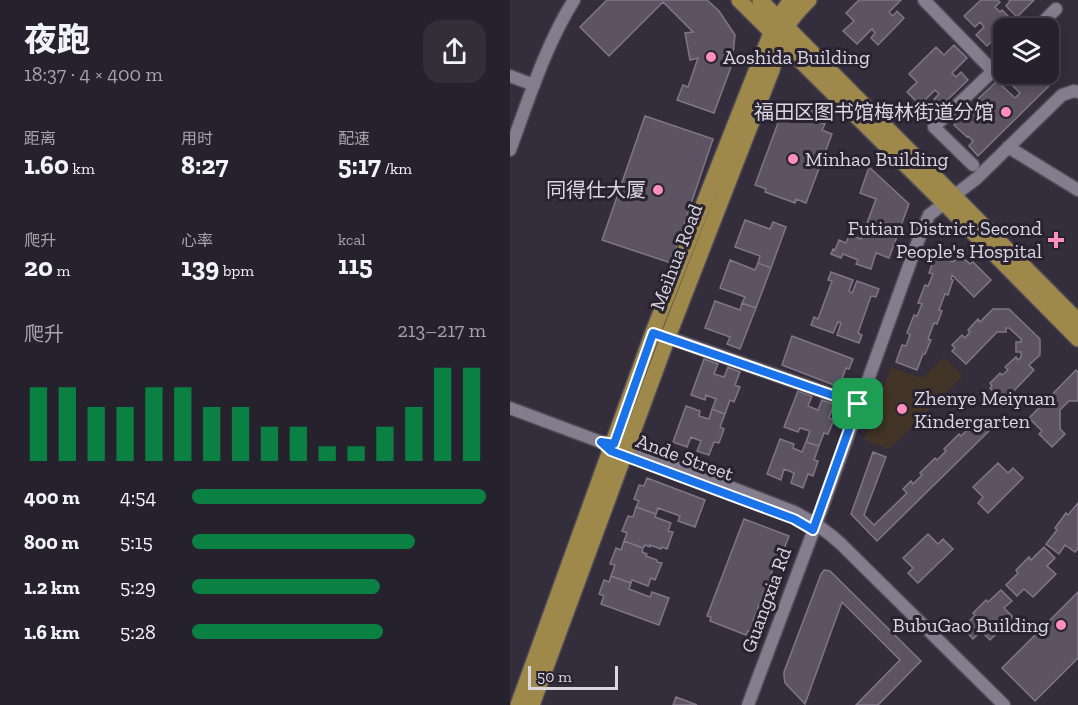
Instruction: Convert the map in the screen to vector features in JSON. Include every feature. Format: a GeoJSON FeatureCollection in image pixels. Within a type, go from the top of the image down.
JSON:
{"type":"FeatureCollection","features":[{"type":"Feature","properties":{"kind":"main road"},"geometry":{"type":"LineString","coordinates":[[739,0],[779,30],[949,200],[1078,321]]}},
{"type":"Feature","properties":{"kind":"main road"},"geometry":{"type":"LineString","coordinates":[[760,0],[779,30]]}},
{"type":"Feature","properties":{"kind":"main road","name":"Meihua Road"},"geometry":{"type":"LineString","coordinates":[[518,705],[615,448],[791,0]]}},
{"type":"Feature","properties":{"kind":"main road","name":"Meihua Road"},"geometry":{"type":"LineString","coordinates":[[779,30],[809,0]]}},
{"type":"Feature","properties":{"kind":"main road"},"geometry":{"type":"LineString","coordinates":[[949,200],[1078,339]]}},
{"type":"Feature","properties":{"kind":"main road","name":"Meihua Road"},"geometry":{"type":"LineString","coordinates":[[532,705],[615,448]]}},
{"type":"Feature","properties":{"kind":"street"},"geometry":{"type":"LineString","coordinates":[[510,150],[534,85],[574,0]]}},
{"type":"Feature","properties":{"kind":"street"},"geometry":{"type":"LineString","coordinates":[[924,0],[993,71],[934,128],[973,165]]}},
{"type":"Feature","properties":{"kind":"street"},"geometry":{"type":"LineString","coordinates":[[1047,18],[1056,9]]}},
{"type":"Feature","properties":{"kind":"street"},"geometry":{"type":"LineString","coordinates":[[510,76],[534,85]]}},
{"type":"Feature","properties":{"kind":"street","name":"Guangxia Rd"},"geometry":{"type":"LineString","coordinates":[[748,705],[929,215],[977,178],[1062,95],[1076,91]]}},
{"type":"Feature","properties":{"kind":"street"},"geometry":{"type":"LineString","coordinates":[[1008,147],[1078,190]]}},
{"type":"Feature","properties":{"kind":"street"},"geometry":{"type":"LineString","coordinates":[[661,335],[858,404]]}},
{"type":"Feature","properties":{"kind":"street","name":"Ande Street"},"geometry":{"type":"LineString","coordinates":[[510,408],[814,527],[841,544],[1004,705]]}},
{"type":"Feature","properties":{"kind":"street","name":"Ande Street"},"geometry":{"type":"LineString","coordinates":[[814,527],[993,705]]}},
{"type":"Feature","properties":{"kind":"shaded area","name":"Zhenye Meiyuan Kindergarten"},"geometry":{"type":"Polygon","coordinates":[[[944,357],[963,376],[889,449],[864,440],[891,367],[922,378],[944,357]]]}},
{"type":"Feature","properties":{"kind":"building","name":"Aoshida Building"},"geometry":{"type":"Polygon","coordinates":[[[607,0],[707,0],[719,11],[735,35],[732,64],[714,113],[677,100],[683,85],[688,87],[698,58],[690,60],[685,33],[693,32],[663,2],[609,56],[580,27],[607,0]]]}},
{"type":"Feature","properties":{"kind":"building"},"geometry":{"type":"Polygon","coordinates":[[[859,0],[901,0],[889,12],[893,16],[897,11],[904,18],[878,45],[871,38],[875,33],[872,29],[857,44],[843,31],[854,21],[846,13],[859,0]]]}},
{"type":"Feature","properties":{"kind":"building"},"geometry":{"type":"Polygon","coordinates":[[[981,0],[997,0],[1000,2],[995,7],[1010,18],[993,18],[993,40],[987,46],[976,35],[984,27],[980,22],[975,27],[964,16],[981,0]]]}},
{"type":"Feature","properties":{"kind":"building"},"geometry":{"type":"Polygon","coordinates":[[[1009,0],[1034,0],[1017,17],[1006,6],[1009,0]]]}},
{"type":"Feature","properties":{"kind":"building"},"geometry":{"type":"Polygon","coordinates":[[[954,45],[967,58],[952,73],[956,77],[961,72],[968,80],[941,106],[934,99],[939,94],[935,90],[920,105],[907,92],[917,82],[909,74],[936,47],[944,55],[954,45]]]}},
{"type":"Feature","properties":{"kind":"building","name":"福田区图书馆梅林街道分馆"},"geometry":{"type":"Polygon","coordinates":[[[994,84],[1000,84],[1015,98],[1020,93],[1011,84],[1051,84],[978,156],[969,146],[973,141],[954,125],[973,107],[990,124],[995,118],[977,100],[994,84]]]}},
{"type":"Feature","properties":{"kind":"building","name":"Minhao Building"},"geometry":{"type":"Polygon","coordinates":[[[805,108],[819,113],[816,121],[825,124],[822,130],[832,134],[806,203],[796,199],[795,203],[765,192],[766,189],[755,185],[781,115],[790,118],[793,111],[802,115],[805,108]]]}},
{"type":"Feature","properties":{"kind":"building","name":"同得仕大厦"},"geometry":{"type":"Polygon","coordinates":[[[645,116],[713,139],[671,263],[602,240],[645,116]]]}},
{"type":"Feature","properties":{"kind":"building"},"geometry":{"type":"Polygon","coordinates":[[[869,167],[909,204],[889,258],[876,253],[871,269],[856,264],[858,260],[843,254],[841,258],[831,254],[839,240],[846,243],[849,235],[861,239],[876,199],[860,193],[869,167]]]}},
{"type":"Feature","properties":{"kind":"building"},"geometry":{"type":"Polygon","coordinates":[[[745,220],[770,229],[773,222],[786,227],[771,268],[758,263],[760,256],[735,247],[745,220]]]}},
{"type":"Feature","properties":{"kind":"building"},"geometry":{"type":"Polygon","coordinates":[[[960,255],[970,264],[973,262],[991,280],[974,297],[952,275],[953,280],[948,295],[945,294],[939,310],[942,311],[937,324],[934,323],[928,339],[931,340],[917,370],[896,362],[902,345],[906,346],[910,335],[907,333],[914,315],[917,316],[922,304],[918,303],[925,285],[928,286],[933,274],[929,273],[935,256],[953,262],[960,255]]]}},
{"type":"Feature","properties":{"kind":"building"},"geometry":{"type":"Polygon","coordinates":[[[730,260],[755,270],[758,263],[771,268],[756,308],[742,303],[745,297],[720,288],[730,260]]]}},
{"type":"Feature","properties":{"kind":"building"},"geometry":{"type":"Polygon","coordinates":[[[831,272],[853,280],[849,291],[852,293],[857,281],[879,289],[876,297],[871,296],[858,333],[862,335],[859,343],[837,335],[841,323],[838,322],[833,333],[811,325],[814,317],[818,319],[832,281],[828,280],[831,272]]]}},
{"type":"Feature","properties":{"kind":"building"},"geometry":{"type":"Polygon","coordinates":[[[715,301],[740,310],[742,303],[756,308],[740,349],[727,344],[730,337],[705,328],[715,301]]]}},
{"type":"Feature","properties":{"kind":"building"},"geometry":{"type":"Polygon","coordinates":[[[993,309],[1009,309],[1040,339],[1040,355],[1029,365],[1034,370],[1003,402],[990,388],[992,386],[990,383],[1000,373],[1002,375],[1008,370],[1005,367],[1016,357],[1018,360],[1021,357],[1021,352],[1016,352],[1016,342],[1021,342],[1021,339],[1009,328],[1006,328],[1006,332],[997,332],[966,364],[952,351],[955,348],[952,345],[962,335],[965,338],[970,332],[968,330],[978,319],[980,322],[993,309]]]}},
{"type":"Feature","properties":{"kind":"building"},"geometry":{"type":"Polygon","coordinates":[[[792,336],[853,359],[849,369],[846,368],[839,387],[782,365],[792,336]]]}},
{"type":"Feature","properties":{"kind":"building"},"geometry":{"type":"Polygon","coordinates":[[[704,359],[718,364],[714,374],[724,377],[728,367],[740,372],[735,385],[740,387],[734,402],[730,400],[725,414],[712,409],[716,399],[706,395],[705,400],[691,395],[704,359]]]}},
{"type":"Feature","properties":{"kind":"building"},"geometry":{"type":"Polygon","coordinates":[[[1076,370],[1078,372],[1078,401],[1069,401],[1060,410],[1060,429],[1065,434],[1052,447],[1039,434],[1042,431],[1029,418],[1076,370]]]}},
{"type":"Feature","properties":{"kind":"building"},"geometry":{"type":"Polygon","coordinates":[[[798,391],[812,396],[808,406],[818,410],[822,400],[834,404],[829,418],[834,420],[828,434],[824,433],[819,446],[806,442],[810,431],[800,428],[798,432],[784,427],[798,391]]]}},
{"type":"Feature","properties":{"kind":"building"},"geometry":{"type":"Polygon","coordinates":[[[686,406],[700,411],[699,416],[709,419],[712,409],[725,414],[720,427],[724,429],[719,443],[714,442],[709,455],[697,451],[701,441],[691,437],[687,447],[673,442],[686,406]]]}},
{"type":"Feature","properties":{"kind":"building"},"geometry":{"type":"Polygon","coordinates":[[[976,418],[989,431],[877,541],[851,514],[873,452],[886,457],[864,515],[874,525],[907,493],[903,489],[911,481],[913,484],[922,475],[920,473],[935,458],[937,460],[946,451],[944,449],[959,434],[961,436],[976,418]]]}},
{"type":"Feature","properties":{"kind":"building"},"geometry":{"type":"Polygon","coordinates":[[[780,439],[794,444],[793,448],[802,452],[806,442],[819,446],[814,460],[818,461],[813,476],[808,474],[803,488],[791,483],[794,473],[784,469],[781,480],[767,474],[780,439]]]}},
{"type":"Feature","properties":{"kind":"building"},"geometry":{"type":"Polygon","coordinates":[[[998,463],[1008,473],[1013,468],[1023,478],[988,513],[978,503],[983,497],[973,487],[998,463]]]}},
{"type":"Feature","properties":{"kind":"building"},"geometry":{"type":"Polygon","coordinates":[[[647,478],[705,500],[695,527],[678,521],[680,516],[658,508],[656,514],[636,507],[639,501],[634,499],[639,485],[644,486],[647,478]]]}},
{"type":"Feature","properties":{"kind":"building"},"geometry":{"type":"Polygon","coordinates":[[[1078,503],[1078,549],[1075,552],[1065,545],[1059,554],[1046,544],[1066,513],[1068,515],[1078,503]]]}},
{"type":"Feature","properties":{"kind":"building"},"geometry":{"type":"Polygon","coordinates":[[[636,507],[656,514],[655,517],[671,523],[668,531],[673,532],[667,549],[650,545],[650,547],[645,545],[643,548],[624,541],[627,533],[622,531],[628,516],[633,517],[636,507]]]}},
{"type":"Feature","properties":{"kind":"building"},"geometry":{"type":"Polygon","coordinates":[[[744,519],[789,536],[784,549],[781,548],[753,621],[755,622],[751,632],[748,631],[746,635],[710,621],[711,617],[707,616],[744,519]]]}},
{"type":"Feature","properties":{"kind":"building"},"geometry":{"type":"Polygon","coordinates":[[[928,534],[938,544],[943,539],[953,549],[918,583],[908,573],[913,568],[903,558],[928,534]]]}},
{"type":"Feature","properties":{"kind":"building"},"geometry":{"type":"Polygon","coordinates":[[[624,541],[643,548],[642,552],[647,554],[646,556],[662,563],[655,580],[651,578],[648,586],[611,576],[615,565],[610,564],[616,548],[621,550],[624,541]]]}},
{"type":"Feature","properties":{"kind":"building"},"geometry":{"type":"Polygon","coordinates":[[[1044,547],[1055,558],[1047,566],[1056,574],[1033,597],[1024,589],[1017,596],[1006,585],[1029,557],[1031,560],[1044,547]]]}},
{"type":"Feature","properties":{"kind":"building"},"geometry":{"type":"Polygon","coordinates":[[[824,570],[830,571],[921,661],[878,705],[856,705],[900,660],[842,602],[805,704],[785,683],[784,672],[824,570]]]}},
{"type":"Feature","properties":{"kind":"building"},"geometry":{"type":"Polygon","coordinates":[[[611,576],[631,583],[629,589],[650,597],[652,592],[669,598],[659,625],[601,604],[604,596],[599,594],[604,580],[609,582],[611,576]]]}},
{"type":"Feature","properties":{"kind":"building"},"geometry":{"type":"Polygon","coordinates":[[[1001,590],[1012,601],[1004,608],[1013,617],[990,640],[981,631],[973,639],[963,628],[986,600],[988,602],[1001,590]]]}},
{"type":"Feature","properties":{"kind":"building","name":"BubuGao Building"},"geometry":{"type":"Polygon","coordinates":[[[1078,592],[1078,658],[1035,701],[1002,668],[1078,592]]]}},
{"type":"Feature","properties":{"kind":"building"},"geometry":{"type":"Polygon","coordinates":[[[676,697],[697,705],[673,705],[676,697]]]}},
{"type":"Feature","properties":{"kind":"place","name":"Aoshida Building"},"geometry":{"type":"Point","coordinates":[711,57]}},
{"type":"Feature","properties":{"kind":"place","name":"福田区图书馆梅林街道分馆"},"geometry":{"type":"Point","coordinates":[1006,112]}},
{"type":"Feature","properties":{"kind":"place","name":"Minhao Building"},"geometry":{"type":"Point","coordinates":[793,159]}},
{"type":"Feature","properties":{"kind":"place","name":"同得仕大厦"},"geometry":{"type":"Point","coordinates":[658,190]}},
{"type":"Feature","properties":{"kind":"place","name":"Futian District Second People's Hospital"},"geometry":{"type":"Point","coordinates":[1056,240]}},
{"type":"Feature","properties":{"kind":"place","name":"Zhenye Meiyuan Kindergarten"},"geometry":{"type":"Point","coordinates":[902,409]}},
{"type":"Feature","properties":{"kind":"place","name":"BubuGao Building"},"geometry":{"type":"Point","coordinates":[1061,625]}},
{"type":"Feature","properties":{"kind":"route"},"geometry":{"type":"LineString","coordinates":[[653,333],[858,404],[813,530],[794,519],[611,451],[601,442],[614,444],[653,333]]}}]}
